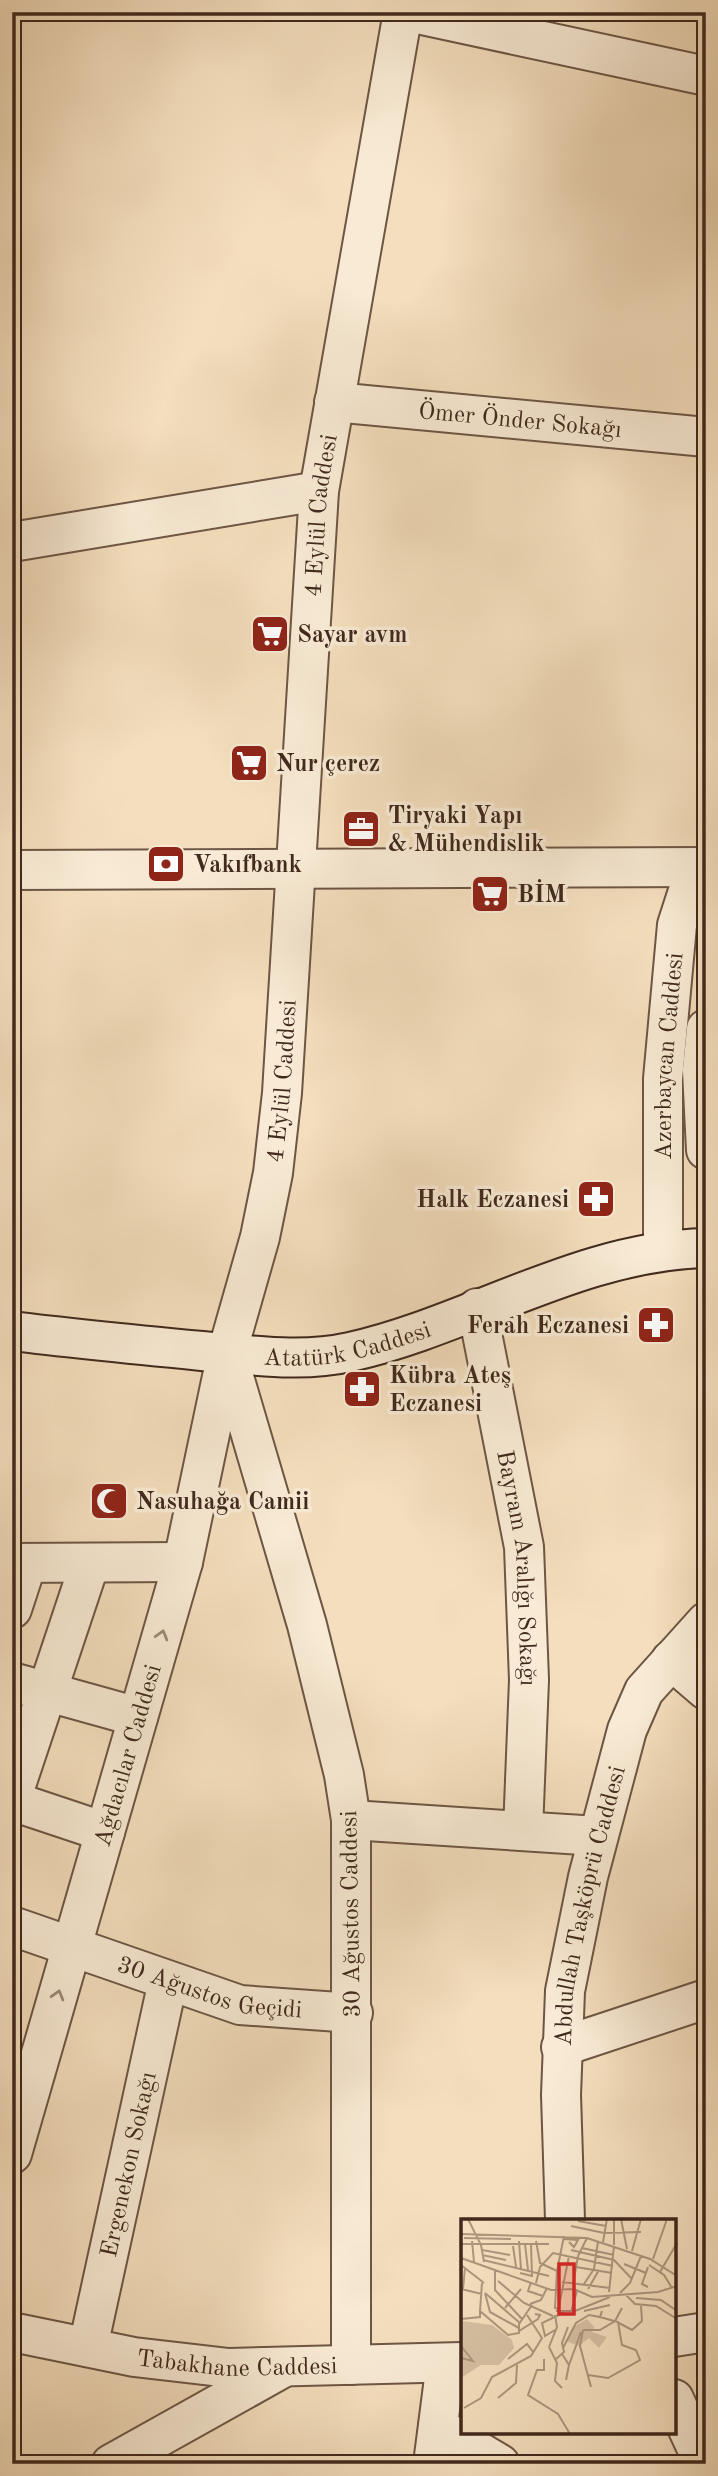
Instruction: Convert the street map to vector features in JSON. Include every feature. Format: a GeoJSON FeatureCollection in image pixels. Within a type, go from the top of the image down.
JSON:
{"type":"FeatureCollection","features":[{"type":"Feature","properties":{"kind":"street","name":"4 Eylül Caddesi"},"geometry":{"type":"LineString","coordinates":[[227,1353],[260,1237],[273,1173],[282,1093],[319,491],[403,12]]}},
{"type":"Feature","properties":{"kind":"street"},"geometry":{"type":"LineString","coordinates":[[408,12],[706,76]]}},
{"type":"Feature","properties":{"kind":"street","name":"Ömer Önder Sokağı"},"geometry":{"type":"LineString","coordinates":[[334,402],[706,437]]}},
{"type":"Feature","properties":{"kind":"street"},"geometry":{"type":"LineString","coordinates":[[12,542],[319,491]]}},
{"type":"Feature","properties":{"kind":"street"},"geometry":{"type":"LineString","coordinates":[[12,870],[296,867],[706,869]]}},
{"type":"Feature","properties":{"kind":"street","name":"Azerbaycan Caddesi"},"geometry":{"type":"LineString","coordinates":[[663,1250],[663,1079],[676,937],[684,898],[706,869]]}},
{"type":"Feature","properties":{"kind":"street","name":"Azerbaycan Caddesi"},"geometry":{"type":"LineString","coordinates":[[706,1029],[702,1070],[706,1150]]}},
{"type":"Feature","properties":{"kind":"street","name":"Atatürk Caddesi"},"geometry":{"type":"LineString","coordinates":[[12,1331],[227,1353],[299,1359],[323,1357],[354,1351],[571,1275],[663,1250],[706,1248]]}},
{"type":"Feature","properties":{"kind":"street","name":"Bayram Aralığı Sokağı"},"geometry":{"type":"LineString","coordinates":[[477,1308],[524,1548],[529,1680],[523,1831]]}},
{"type":"Feature","properties":{"kind":"street","name":"Ağdacılar Caddesi"},"geometry":{"type":"LineString","coordinates":[[13,2146],[28,2041],[71,1948],[105,1832],[183,1562],[227,1353]]}},
{"type":"Feature","properties":{"kind":"street","name":"30 Ağustos Caddesi"},"geometry":{"type":"LineString","coordinates":[[227,1353],[307,1625],[344,1775],[351,1820],[351,2365]]}},
{"type":"Feature","properties":{"kind":"street"},"geometry":{"type":"LineString","coordinates":[[12,1609],[20,1563],[183,1562]]}},
{"type":"Feature","properties":{"kind":"street"},"geometry":{"type":"LineString","coordinates":[[90,1563],[30,1687],[12,1799],[105,1832]]}},
{"type":"Feature","properties":{"kind":"street","name":"Abdullah Taşköprü Caddesi"},"geometry":{"type":"LineString","coordinates":[[565,2219],[561,2047],[571,1950],[627,1730],[644,1691],[706,1622]]}},
{"type":"Feature","properties":{"kind":"street"},"geometry":{"type":"LineString","coordinates":[[671,1660],[706,1690]]}},
{"type":"Feature","properties":{"kind":"street"},"geometry":{"type":"LineString","coordinates":[[30,1687],[138,1717]]}},
{"type":"Feature","properties":{"kind":"street"},"geometry":{"type":"LineString","coordinates":[[351,1820],[598,1836]]}},
{"type":"Feature","properties":{"kind":"street","name":"30 Ağustos Geçidi"},"geometry":{"type":"LineString","coordinates":[[12,1926],[240,2005],[353,2013]]}},
{"type":"Feature","properties":{"kind":"street","name":"Ergenekon Sokağı"},"geometry":{"type":"LineString","coordinates":[[88,2347],[168,1981]]}},
{"type":"Feature","properties":{"kind":"street"},"geometry":{"type":"LineString","coordinates":[[561,2047],[706,1999]]}},
{"type":"Feature","properties":{"kind":"street","name":"Tabakhane Caddesi"},"geometry":{"type":"LineString","coordinates":[[12,2332],[188,2365],[284,2367],[454,2363]]}},
{"type":"Feature","properties":{"kind":"street"},"geometry":{"type":"LineString","coordinates":[[676,2337],[706,2332]]}},
{"type":"Feature","properties":{"kind":"street"},"geometry":{"type":"LineString","coordinates":[[454,2363],[435,2446],[500,2464]]}},
{"type":"Feature","properties":{"kind":"street"},"geometry":{"type":"LineString","coordinates":[[111,2464],[284,2367]]}},
{"type":"Feature","properties":{"kind":"street"},"geometry":{"type":"LineString","coordinates":[[676,2403],[704,2464]]}},
{"type":"Feature","properties":{"kind":"place","name":"Sayar avm"},"geometry":{"type":"Point","coordinates":[270,634]}},
{"type":"Feature","properties":{"kind":"place","name":"Nur çerez"},"geometry":{"type":"Point","coordinates":[249,763]}},
{"type":"Feature","properties":{"kind":"place","name":"Tiryaki Yapı & Mühendislik"},"geometry":{"type":"Point","coordinates":[361,829]}},
{"type":"Feature","properties":{"kind":"place","name":"Vakıfbank"},"geometry":{"type":"Point","coordinates":[166,864]}},
{"type":"Feature","properties":{"kind":"place","name":"BİM"},"geometry":{"type":"Point","coordinates":[490,894]}},
{"type":"Feature","properties":{"kind":"place","name":"Halk Eczanesi"},"geometry":{"type":"Point","coordinates":[596,1199]}},
{"type":"Feature","properties":{"kind":"place","name":"Ferah Eczanesi"},"geometry":{"type":"Point","coordinates":[656,1325]}},
{"type":"Feature","properties":{"kind":"place","name":"Kübra Ateş Eczanesi"},"geometry":{"type":"Point","coordinates":[362,1389]}},
{"type":"Feature","properties":{"kind":"place","name":"Nasuhağa Camii"},"geometry":{"type":"Point","coordinates":[109,1501]}}]}
